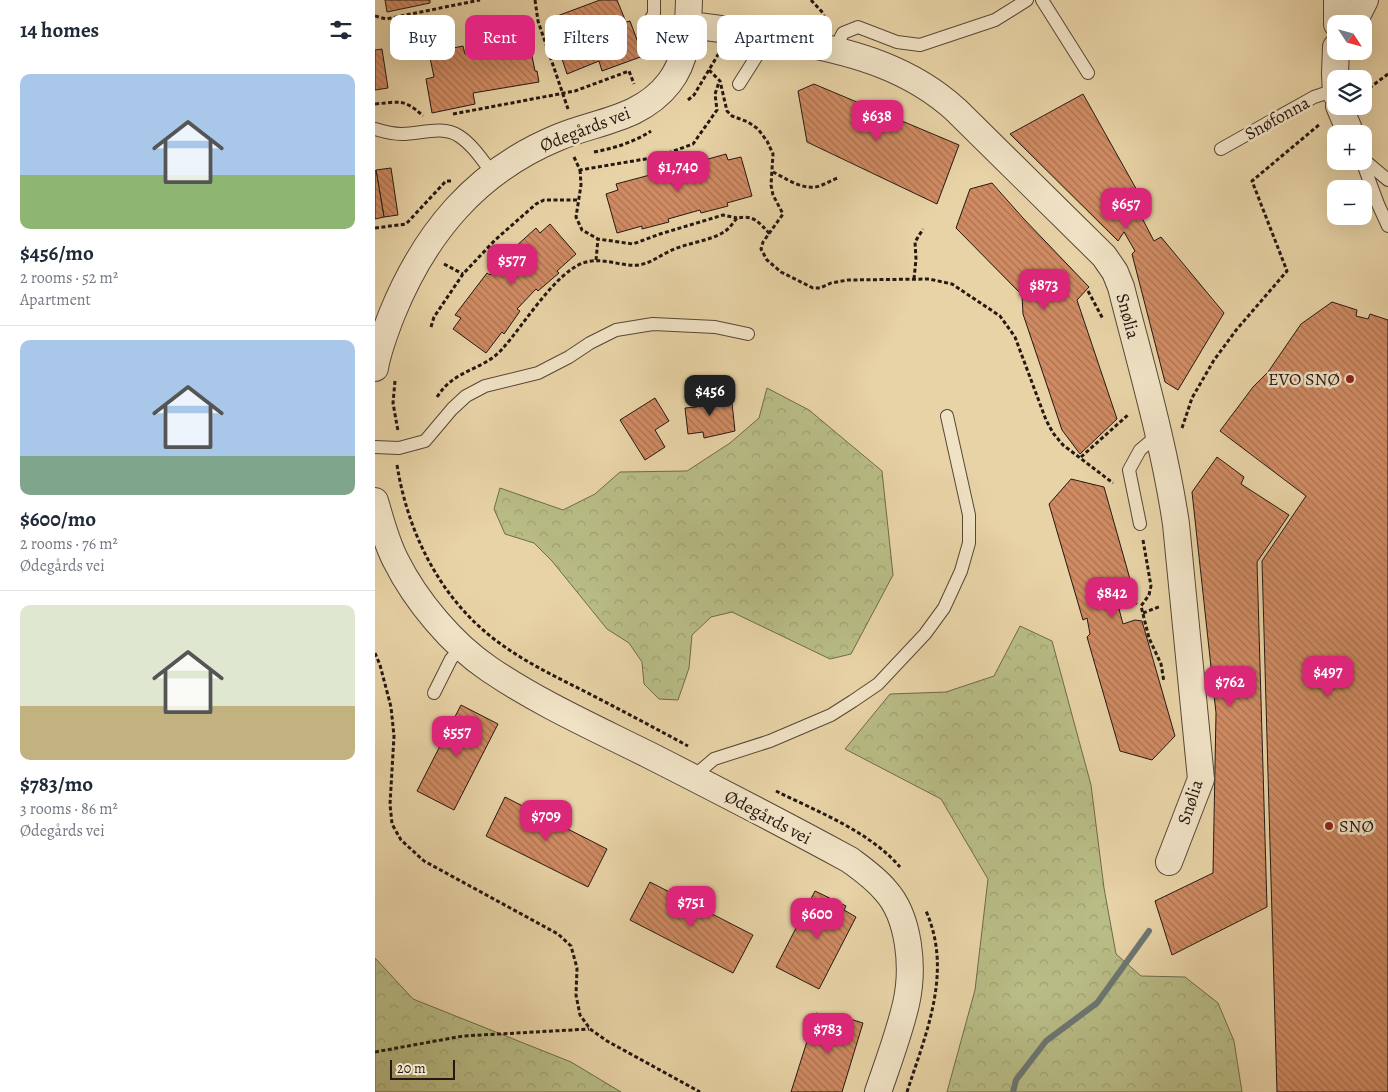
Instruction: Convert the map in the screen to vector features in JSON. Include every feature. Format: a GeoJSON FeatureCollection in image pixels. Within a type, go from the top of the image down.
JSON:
{"type":"FeatureCollection","features":[{"type":"Feature","properties":{"kind":"street"},"geometry":{"type":"LineString","coordinates":[[1337,0],[1337,15]]}},
{"type":"Feature","properties":{"kind":"street"},"geometry":{"type":"LineString","coordinates":[[1358,15],[1365,0]]}},
{"type":"Feature","properties":{"kind":"street","name":"Snølia"},"geometry":{"type":"LineString","coordinates":[[688,13],[717,25]]}},
{"type":"Feature","properties":{"kind":"street","name":"Ødegårds vei"},"geometry":{"type":"LineString","coordinates":[[385,374],[380,334],[419,260],[445,219],[493,174],[535,148],[561,136],[617,119],[633,112],[665,88],[678,70],[683,57],[688,13]]}},
{"type":"Feature","properties":{"kind":"street","name":"Snølia"},"geometry":{"type":"LineString","coordinates":[[832,40],[906,75],[941,97],[1104,256],[1115,272],[1170,434],[1170,482],[1176,524],[1201,779],[1169,862]]}},
{"type":"Feature","properties":{"kind":"street","name":"Ødegårds vei"},"geometry":{"type":"LineString","coordinates":[[375,501],[385,536],[412,588],[438,622],[488,669],[518,687],[850,860],[869,874],[886,891],[898,908],[909,948],[909,975],[904,1011],[879,1092]]}},
{"type":"Feature","properties":{"kind":"lane"},"geometry":{"type":"LineString","coordinates":[[653,15],[654,0]]}},
{"type":"Feature","properties":{"kind":"lane"},"geometry":{"type":"LineString","coordinates":[[832,39],[858,27],[897,42],[920,45],[995,20],[1027,0]]}},
{"type":"Feature","properties":{"kind":"lane"},"geometry":{"type":"LineString","coordinates":[[1042,0],[1088,72]]}},
{"type":"Feature","properties":{"kind":"lane"},"geometry":{"type":"LineString","coordinates":[[739,84],[754,60]]}},
{"type":"Feature","properties":{"kind":"lane","name":"Snøfonna"},"geometry":{"type":"LineString","coordinates":[[1221,149],[1314,97],[1327,99]]}},
{"type":"Feature","properties":{"kind":"lane"},"geometry":{"type":"LineString","coordinates":[[375,129],[403,134],[443,130],[452,132],[471,146],[493,174]]}},
{"type":"Feature","properties":{"kind":"lane"},"geometry":{"type":"LineString","coordinates":[[1372,167],[1388,180]]}},
{"type":"Feature","properties":{"kind":"lane"},"geometry":{"type":"LineString","coordinates":[[1366,170],[1388,226]]}},
{"type":"Feature","properties":{"kind":"lane"},"geometry":{"type":"LineString","coordinates":[[375,447],[399,448],[425,441],[452,409],[466,396],[485,386],[538,373],[616,330],[653,324],[715,327],[748,334]]}},
{"type":"Feature","properties":{"kind":"lane"},"geometry":{"type":"LineString","coordinates":[[693,777],[714,759],[770,741],[831,715],[853,701],[878,684],[925,634],[945,608],[961,571],[969,543],[969,516],[947,416]]}},
{"type":"Feature","properties":{"kind":"lane"},"geometry":{"type":"LineString","coordinates":[[1140,524],[1129,470],[1140,450],[1170,434]]}},
{"type":"Feature","properties":{"kind":"lane"},"geometry":{"type":"LineString","coordinates":[[434,693],[451,660],[462,646]]}},
{"type":"Feature","properties":{"kind":"path"},"geometry":{"type":"LineString","coordinates":[[375,16],[386,19],[480,0]]}},
{"type":"Feature","properties":{"kind":"path"},"geometry":{"type":"LineString","coordinates":[[535,0],[538,20],[569,112]]}},
{"type":"Feature","properties":{"kind":"path"},"geometry":{"type":"LineString","coordinates":[[811,0],[824,15]]}},
{"type":"Feature","properties":{"kind":"path"},"geometry":{"type":"LineString","coordinates":[[686,102],[694,95],[717,58]]}},
{"type":"Feature","properties":{"kind":"path"},"geometry":{"type":"LineString","coordinates":[[447,115],[562,94],[629,70],[637,91]]}},
{"type":"Feature","properties":{"kind":"path"},"geometry":{"type":"LineString","coordinates":[[709,70],[719,81],[727,111],[732,116],[748,122],[758,129],[767,141],[773,154],[771,185],[773,195],[783,214],[770,235],[763,242],[761,249],[767,260],[781,272],[813,288],[820,288],[831,283],[847,280],[929,279],[952,284],[1001,316],[1015,337],[1046,420],[1053,433],[1063,445],[1118,487]]}},
{"type":"Feature","properties":{"kind":"path"},"geometry":{"type":"LineString","coordinates":[[1372,86],[1388,74]]}},
{"type":"Feature","properties":{"kind":"path"},"geometry":{"type":"LineString","coordinates":[[580,170],[657,157],[693,144],[717,110],[715,94],[719,81]]}},
{"type":"Feature","properties":{"kind":"path"},"geometry":{"type":"LineString","coordinates":[[375,104],[406,102],[427,118]]}},
{"type":"Feature","properties":{"kind":"path"},"geometry":{"type":"LineString","coordinates":[[1170,434],[1214,360],[1237,329],[1287,271],[1252,181],[1327,110]]}},
{"type":"Feature","properties":{"kind":"path"},"geometry":{"type":"LineString","coordinates":[[587,154],[615,148],[641,138],[654,129]]}},
{"type":"Feature","properties":{"kind":"path"},"geometry":{"type":"LineString","coordinates":[[567,160],[576,156],[580,170],[581,185],[576,217],[582,230],[598,238],[633,244],[723,215],[737,218],[754,218],[770,235]]}},
{"type":"Feature","properties":{"kind":"path"},"geometry":{"type":"LineString","coordinates":[[773,172],[793,182],[816,187],[838,178]]}},
{"type":"Feature","properties":{"kind":"path"},"geometry":{"type":"LineString","coordinates":[[375,228],[406,224],[446,181],[459,183]]}},
{"type":"Feature","properties":{"kind":"path"},"geometry":{"type":"LineString","coordinates":[[431,327],[434,317],[463,274],[495,240],[536,204],[544,200],[578,200]]}},
{"type":"Feature","properties":{"kind":"path"},"geometry":{"type":"LineString","coordinates":[[436,427],[434,413],[437,397],[445,385],[459,375],[491,359],[503,349],[531,312],[569,271],[582,263],[596,260],[638,265],[650,262],[670,251],[725,232],[737,218]]}},
{"type":"Feature","properties":{"kind":"path"},"geometry":{"type":"LineString","coordinates":[[915,279],[915,242],[923,229]]}},
{"type":"Feature","properties":{"kind":"path"},"geometry":{"type":"LineString","coordinates":[[596,260],[598,238]]}},
{"type":"Feature","properties":{"kind":"path"},"geometry":{"type":"LineString","coordinates":[[439,270],[447,256]]}},
{"type":"Feature","properties":{"kind":"path"},"geometry":{"type":"LineString","coordinates":[[443,263],[463,274]]}},
{"type":"Feature","properties":{"kind":"path"},"geometry":{"type":"LineString","coordinates":[[1088,291],[1104,321]]}},
{"type":"Feature","properties":{"kind":"path"},"geometry":{"type":"LineString","coordinates":[[385,374],[398,429],[399,448],[397,460],[401,487],[413,528],[426,557],[440,580],[476,623],[497,641],[532,664],[714,759]]}},
{"type":"Feature","properties":{"kind":"path"},"geometry":{"type":"LineString","coordinates":[[1081,457],[1132,412]]}},
{"type":"Feature","properties":{"kind":"path"},"geometry":{"type":"LineString","coordinates":[[1140,524],[1151,586],[1149,595],[1141,606],[1149,638],[1161,664],[1164,682]]}},
{"type":"Feature","properties":{"kind":"path"},"geometry":{"type":"LineString","coordinates":[[375,652],[391,707],[394,736],[390,804],[392,824],[401,840],[424,861],[558,934],[571,946],[577,968],[576,995],[579,1015],[590,1029],[607,1041],[699,1092]]}},
{"type":"Feature","properties":{"kind":"path"},"geometry":{"type":"LineString","coordinates":[[767,786],[863,837],[881,849],[903,871]]}},
{"type":"Feature","properties":{"kind":"path"},"geometry":{"type":"LineString","coordinates":[[907,1092],[929,1022],[938,981],[936,940],[923,905]]}},
{"type":"Feature","properties":{"kind":"path"},"geometry":{"type":"LineString","coordinates":[[375,1052],[463,1036],[590,1029]]}},
{"type":"Feature","properties":{"kind":"green space"},"geometry":{"type":"Polygon","coordinates":[[[767,388],[809,410],[882,471],[893,575],[851,654],[830,659],[732,612],[711,617],[692,635],[689,668],[678,700],[659,699],[644,684],[642,662],[629,643],[607,629],[552,561],[534,543],[505,534],[494,509],[500,488],[563,510],[595,494],[620,472],[687,471],[730,443],[759,418],[767,388]]]}},
{"type":"Feature","properties":{"kind":"green space"},"geometry":{"type":"Polygon","coordinates":[[[1020,626],[1052,641],[1091,785],[1104,888],[1116,954],[1141,976],[1185,977],[1218,1003],[1234,1041],[1242,1092],[947,1092],[975,990],[988,879],[941,799],[845,749],[890,694],[946,692],[994,676],[1020,626]]]}},
{"type":"Feature","properties":{"kind":"green space"},"geometry":{"type":"Polygon","coordinates":[[[375,958],[413,999],[571,1062],[621,1092],[375,1092],[375,958]]]}},
{"type":"Feature","properties":{"kind":"building"},"geometry":{"type":"Polygon","coordinates":[[[385,0],[430,0],[430,3],[387,12],[385,0]]]}},
{"type":"Feature","properties":{"kind":"building"},"geometry":{"type":"Polygon","coordinates":[[[600,0],[617,0],[623,15],[560,15],[600,0]]]}},
{"type":"Feature","properties":{"kind":"building"},"geometry":{"type":"Polygon","coordinates":[[[630,21],[637,40],[637,58],[602,71],[599,61],[567,74],[562,60],[627,60],[627,22],[630,21]]]}},
{"type":"Feature","properties":{"kind":"building"},"geometry":{"type":"Polygon","coordinates":[[[463,46],[465,60],[533,60],[539,82],[473,93],[475,104],[432,113],[426,79],[434,77],[430,60],[455,60],[455,48],[463,46]]]}},
{"type":"Feature","properties":{"kind":"building"},"geometry":{"type":"Polygon","coordinates":[[[382,49],[388,88],[375,90],[375,50],[382,49]]]}},
{"type":"Feature","properties":{"kind":"building"},"geometry":{"type":"Polygon","coordinates":[[[814,84],[959,145],[937,204],[807,142],[798,91],[814,84]]]}},
{"type":"Feature","properties":{"kind":"building"},"geometry":{"type":"Polygon","coordinates":[[[1083,94],[1148,210],[1142,218],[1154,241],[1161,237],[1224,313],[1178,390],[1165,382],[1132,254],[1135,251],[1124,232],[1118,241],[1010,134],[1083,94]]]}},
{"type":"Feature","properties":{"kind":"building"},"geometry":{"type":"Polygon","coordinates":[[[726,154],[728,160],[741,157],[752,196],[727,203],[728,206],[701,213],[700,210],[668,219],[669,222],[642,229],[642,226],[617,233],[606,194],[618,190],[616,184],[665,171],[666,174],[670,173],[669,170],[726,154]]]}},
{"type":"Feature","properties":{"kind":"building"},"geometry":{"type":"Polygon","coordinates":[[[391,168],[398,215],[384,217],[376,170],[391,168]]]}},
{"type":"Feature","properties":{"kind":"building"},"geometry":{"type":"Polygon","coordinates":[[[375,171],[384,217],[375,219],[375,171]]]}},
{"type":"Feature","properties":{"kind":"building"},"geometry":{"type":"Polygon","coordinates":[[[992,183],[1089,287],[1077,300],[1117,419],[1080,454],[1062,430],[1023,314],[1022,295],[956,228],[970,189],[992,183]]]}},
{"type":"Feature","properties":{"kind":"building"},"geometry":{"type":"Polygon","coordinates":[[[550,224],[576,254],[557,271],[559,273],[538,291],[536,289],[517,309],[520,311],[504,334],[502,332],[486,353],[453,329],[461,318],[455,315],[487,273],[490,275],[493,271],[491,269],[536,228],[540,233],[550,224]]]}},
{"type":"Feature","properties":{"kind":"building","name":"SNØ"},"geometry":{"type":"Polygon","coordinates":[[[1332,302],[1357,310],[1356,316],[1368,319],[1370,314],[1388,320],[1388,1092],[1277,1092],[1262,561],[1306,496],[1220,431],[1253,387],[1268,372],[1301,324],[1332,302]]]}},
{"type":"Feature","properties":{"kind":"building"},"geometry":{"type":"Polygon","coordinates":[[[719,394],[721,404],[732,403],[735,431],[704,438],[703,432],[688,434],[685,408],[697,407],[696,397],[719,394]]]}},
{"type":"Feature","properties":{"kind":"building"},"geometry":{"type":"Polygon","coordinates":[[[655,398],[669,421],[655,430],[665,447],[645,460],[620,420],[655,398]]]}},
{"type":"Feature","properties":{"kind":"building"},"geometry":{"type":"Polygon","coordinates":[[[1217,457],[1244,477],[1241,484],[1289,515],[1257,562],[1267,907],[1172,955],[1155,901],[1213,873],[1216,713],[1192,492],[1217,457]]]}},
{"type":"Feature","properties":{"kind":"building"},"geometry":{"type":"Polygon","coordinates":[[[1071,479],[1104,487],[1137,604],[1119,609],[1123,624],[1135,620],[1142,621],[1175,736],[1152,760],[1120,751],[1087,637],[1090,634],[1087,618],[1083,620],[1049,504],[1071,479]]]}},
{"type":"Feature","properties":{"kind":"building"},"geometry":{"type":"Polygon","coordinates":[[[461,705],[498,724],[454,810],[417,791],[461,705]]]}},
{"type":"Feature","properties":{"kind":"building"},"geometry":{"type":"Polygon","coordinates":[[[505,797],[607,849],[588,887],[486,836],[505,797]]]}},
{"type":"Feature","properties":{"kind":"building"},"geometry":{"type":"Polygon","coordinates":[[[650,882],[753,935],[733,973],[630,920],[650,882]]]}},
{"type":"Feature","properties":{"kind":"building"},"geometry":{"type":"Polygon","coordinates":[[[815,891],[846,906],[844,910],[856,917],[819,989],[776,967],[815,891]]]}},
{"type":"Feature","properties":{"kind":"building"},"geometry":{"type":"Polygon","coordinates":[[[816,1013],[836,1019],[837,1015],[863,1023],[842,1092],[791,1092],[816,1013]]]}},
{"type":"Feature","properties":{"kind":"waterway"},"geometry":{"type":"LineString","coordinates":[[1013,1092],[1016,1080],[1046,1041],[1097,1003],[1149,931]]}},
{"type":"Feature","properties":{"kind":"place","name":"EVO SNØ"},"geometry":{"type":"Point","coordinates":[1350,379]}},
{"type":"Feature","properties":{"kind":"place","name":"SNØ"},"geometry":{"type":"Point","coordinates":[1329,826]}}]}
